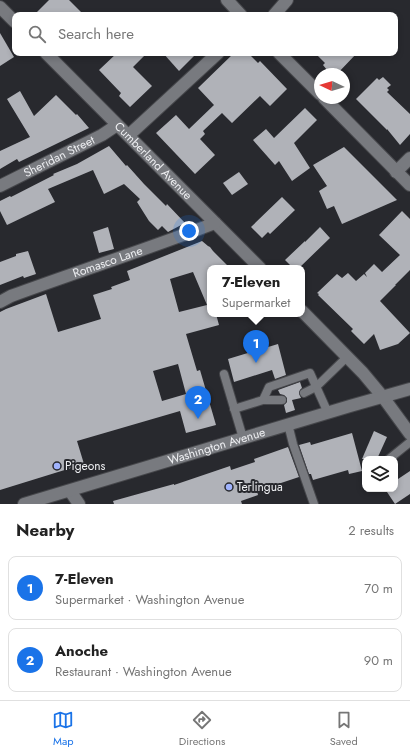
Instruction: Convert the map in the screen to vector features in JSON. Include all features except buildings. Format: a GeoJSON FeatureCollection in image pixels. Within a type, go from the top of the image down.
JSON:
{"type":"FeatureCollection","features":[{"type":"Feature","properties":{"kind":"street"},"geometry":{"type":"LineString","coordinates":[[227,0],[238,12]]}},
{"type":"Feature","properties":{"kind":"street"},"geometry":{"type":"LineString","coordinates":[[277,12],[287,0]]}},
{"type":"Feature","properties":{"kind":"street"},"geometry":{"type":"LineString","coordinates":[[0,7],[12,19]]}},
{"type":"Feature","properties":{"kind":"street","name":"Cumberland Avenue"},"geometry":{"type":"LineString","coordinates":[[49,56],[257,265]]}},
{"type":"Feature","properties":{"kind":"street"},"geometry":{"type":"LineString","coordinates":[[129,135],[215,56]]}},
{"type":"Feature","properties":{"kind":"street"},"geometry":{"type":"LineString","coordinates":[[282,56],[314,88]]}},
{"type":"Feature","properties":{"kind":"street"},"geometry":{"type":"LineString","coordinates":[[330,104],[410,186]]}},
{"type":"Feature","properties":{"kind":"street","name":"Sheridan Street"},"geometry":{"type":"LineString","coordinates":[[0,186],[102,135],[117,125]]}},
{"type":"Feature","properties":{"kind":"street"},"geometry":{"type":"LineString","coordinates":[[396,172],[410,158]]}},
{"type":"Feature","properties":{"kind":"street","name":"Romasco Lane"},"geometry":{"type":"LineString","coordinates":[[0,302],[11,296],[110,262],[215,223]]}},
{"type":"Feature","properties":{"kind":"street"},"geometry":{"type":"LineString","coordinates":[[305,314],[364,373],[410,434]]}},
{"type":"Feature","properties":{"kind":"street","name":"Washington Avenue"},"geometry":{"type":"LineString","coordinates":[[24,504],[328,412],[410,389]]}},
{"type":"Feature","properties":{"kind":"street"},"geometry":{"type":"LineString","coordinates":[[70,490],[79,504]]}},
{"type":"Feature","properties":{"kind":"lane"},"geometry":{"type":"LineString","coordinates":[[304,393],[316,388],[347,357]]}},
{"type":"Feature","properties":{"kind":"lane"},"geometry":{"type":"LineString","coordinates":[[263,400],[269,387],[310,373],[328,412]]}},
{"type":"Feature","properties":{"kind":"lane"},"geometry":{"type":"LineString","coordinates":[[224,374],[243,438]]}},
{"type":"Feature","properties":{"kind":"lane"},"geometry":{"type":"LineString","coordinates":[[234,409],[263,400],[282,400]]}},
{"type":"Feature","properties":{"kind":"lane"},"geometry":{"type":"LineString","coordinates":[[288,424],[293,444],[314,504]]}},
{"type":"Feature","properties":{"kind":"lane"},"geometry":{"type":"LineString","coordinates":[[393,456],[410,442]]}},
{"type":"Feature","properties":{"kind":"place","name":"7-Eleven"},"geometry":{"type":"Point","coordinates":[256,363]}},
{"type":"Feature","properties":{"kind":"place","name":"Anoche"},"geometry":{"type":"Point","coordinates":[198,419]}},
{"type":"Feature","properties":{"kind":"place","name":"Pigeons"},"geometry":{"type":"Point","coordinates":[57,466]}},
{"type":"Feature","properties":{"kind":"place","name":"Terlingua"},"geometry":{"type":"Point","coordinates":[229,487]}}]}
